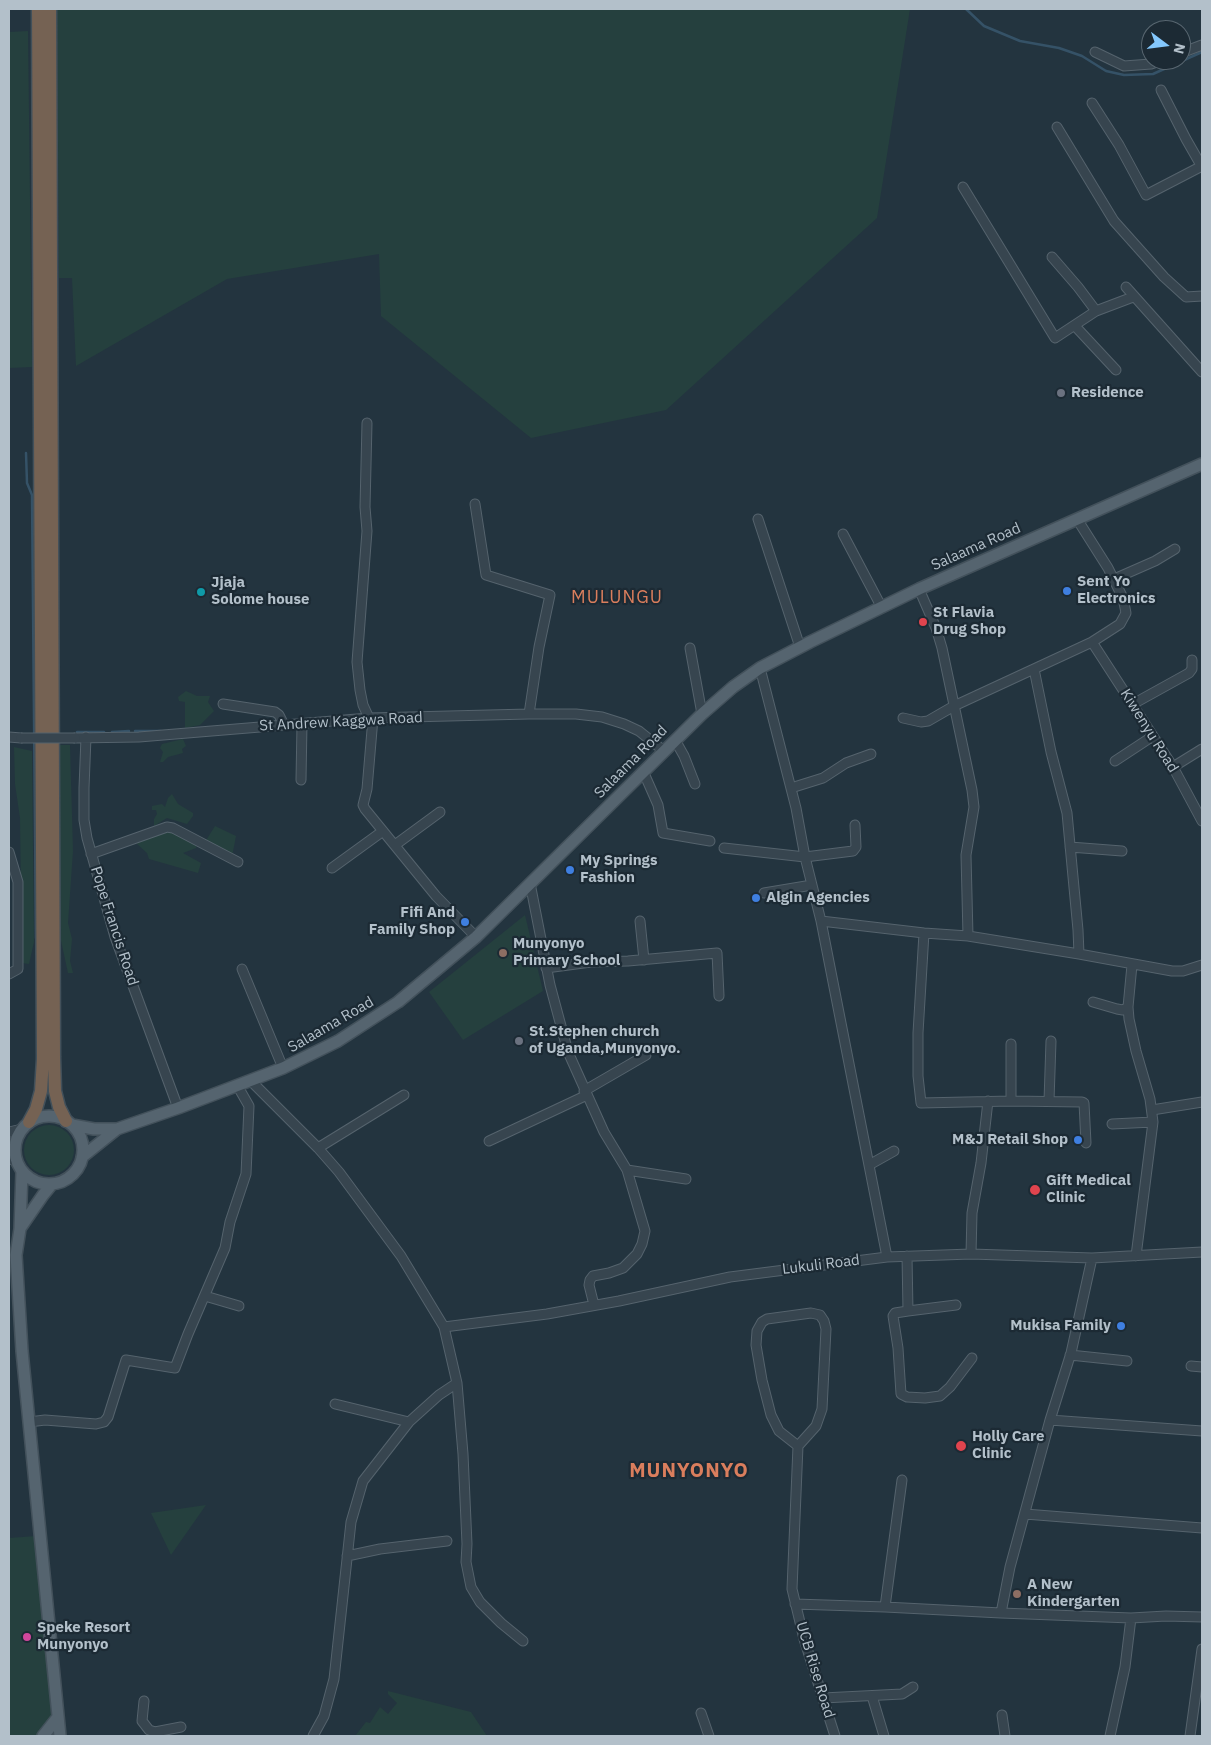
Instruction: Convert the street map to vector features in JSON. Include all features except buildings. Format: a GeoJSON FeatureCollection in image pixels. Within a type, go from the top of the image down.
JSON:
{"type":"FeatureCollection","features":[{"type":"Feature","properties":{"kind":"highway"},"geometry":{"type":"LineString","coordinates":[[38,9],[46,280],[55,1091],[59,1107],[69,1123]]}},
{"type":"Feature","properties":{"kind":"highway"},"geometry":{"type":"LineString","coordinates":[[25,1126],[36,1109],[41,1091],[42,1060],[46,280],[50,9]]}},
{"type":"Feature","properties":{"kind":"main road","name":"Salaama Road"},"geometry":{"type":"LineString","coordinates":[[69,1123],[94,1129],[117,1129],[283,1068],[338,1042],[370,1022],[423,982],[476,937],[702,714],[733,687],[760,668],[919,589],[1202,464]]}},
{"type":"Feature","properties":{"kind":"main road"},"geometry":{"type":"LineString","coordinates":[[16,1164],[35,1182],[52,1184],[62,1181],[71,1176],[78,1167],[82,1157],[82,1144],[77,1131],[69,1123],[57,1117],[47,1116],[38,1118],[25,1126],[15,1145],[16,1164],[20,1229],[16,1255],[29,1422],[60,1736]]}},
{"type":"Feature","properties":{"kind":"main road","name":"Salaama Road"},"geometry":{"type":"LineString","coordinates":[[82,1157],[117,1129]]}},
{"type":"Feature","properties":{"kind":"main road"},"geometry":{"type":"LineString","coordinates":[[20,1229],[42,1195],[52,1184]]}},
{"type":"Feature","properties":{"kind":"main road"},"geometry":{"type":"LineString","coordinates":[[43,1736],[58,1717]]}},
{"type":"Feature","properties":{"kind":"street"},"geometry":{"type":"LineString","coordinates":[[1095,52],[1124,66],[1141,65]]}},
{"type":"Feature","properties":{"kind":"street"},"geometry":{"type":"LineString","coordinates":[[1092,103],[1119,146],[1146,195],[1202,167],[1161,90]]}},
{"type":"Feature","properties":{"kind":"street"},"geometry":{"type":"LineString","coordinates":[[1057,127],[1114,221],[1164,277],[1186,297],[1202,296]]}},
{"type":"Feature","properties":{"kind":"street"},"geometry":{"type":"LineString","coordinates":[[963,187],[1055,338],[1096,311],[1133,297]]}},
{"type":"Feature","properties":{"kind":"street"},"geometry":{"type":"LineString","coordinates":[[1052,257],[1096,311]]}},
{"type":"Feature","properties":{"kind":"street"},"geometry":{"type":"LineString","coordinates":[[1126,287],[1202,372]]}},
{"type":"Feature","properties":{"kind":"street"},"geometry":{"type":"LineString","coordinates":[[1075,326],[1116,370]]}},
{"type":"Feature","properties":{"kind":"street"},"geometry":{"type":"LineString","coordinates":[[367,423],[366,539],[357,662],[363,705],[371,718],[367,789],[363,805],[433,892],[476,937]]}},
{"type":"Feature","properties":{"kind":"street"},"geometry":{"type":"LineString","coordinates":[[475,504],[486,575],[550,595],[539,647],[529,714]]}},
{"type":"Feature","properties":{"kind":"street"},"geometry":{"type":"LineString","coordinates":[[903,718],[921,722],[928,721],[954,706],[1092,642],[1120,624],[1125,618],[1126,607],[1114,579],[1077,518]]}},
{"type":"Feature","properties":{"kind":"street"},"geometry":{"type":"LineString","coordinates":[[758,519],[800,647]]}},
{"type":"Feature","properties":{"kind":"street"},"geometry":{"type":"LineString","coordinates":[[843,534],[882,608]]}},
{"type":"Feature","properties":{"kind":"street"},"geometry":{"type":"LineString","coordinates":[[1114,579],[1155,561],[1175,549]]}},
{"type":"Feature","properties":{"kind":"street"},"geometry":{"type":"LineString","coordinates":[[919,589],[936,628],[974,805],[966,855],[968,936]]}},
{"type":"Feature","properties":{"kind":"street","name":"Kiwenyu Road"},"geometry":{"type":"LineString","coordinates":[[1092,642],[1173,767],[1202,821]]}},
{"type":"Feature","properties":{"kind":"street"},"geometry":{"type":"LineString","coordinates":[[690,648],[702,714]]}},
{"type":"Feature","properties":{"kind":"street"},"geometry":{"type":"LineString","coordinates":[[1133,704],[1189,673],[1192,669],[1192,660]]}},
{"type":"Feature","properties":{"kind":"street"},"geometry":{"type":"LineString","coordinates":[[760,668],[791,788],[821,920],[888,1257]]}},
{"type":"Feature","properties":{"kind":"street"},"geometry":{"type":"LineString","coordinates":[[1034,669],[1051,752],[1064,799],[1078,930],[1078,954]]}},
{"type":"Feature","properties":{"kind":"street"},"geometry":{"type":"LineString","coordinates":[[223,704],[275,712],[279,715],[284,725]]}},
{"type":"Feature","properties":{"kind":"street","name":"St Andrew Kaggwa Road"},"geometry":{"type":"LineString","coordinates":[[9,737],[139,737],[371,718],[529,714],[590,715],[613,720],[639,731],[664,751]]}},
{"type":"Feature","properties":{"kind":"street"},"geometry":{"type":"LineString","coordinates":[[301,780],[302,724]]}},
{"type":"Feature","properties":{"kind":"street"},"geometry":{"type":"LineString","coordinates":[[1115,761],[1153,736]]}},
{"type":"Feature","properties":{"kind":"street","name":"Pope Francis Road"},"geometry":{"type":"LineString","coordinates":[[86,737],[84,820],[87,838],[115,937],[178,1108]]}},
{"type":"Feature","properties":{"kind":"street"},"geometry":{"type":"LineString","coordinates":[[675,740],[684,756],[695,784]]}},
{"type":"Feature","properties":{"kind":"street"},"geometry":{"type":"LineString","coordinates":[[1173,767],[1202,749]]}},
{"type":"Feature","properties":{"kind":"street"},"geometry":{"type":"LineString","coordinates":[[791,788],[823,778],[846,763],[871,754]]}},
{"type":"Feature","properties":{"kind":"street"},"geometry":{"type":"LineString","coordinates":[[643,771],[658,805],[663,833],[710,841]]}},
{"type":"Feature","properties":{"kind":"street"},"geometry":{"type":"LineString","coordinates":[[395,845],[440,812]]}},
{"type":"Feature","properties":{"kind":"street"},"geometry":{"type":"LineString","coordinates":[[724,848],[806,857],[853,851],[856,847],[855,825]]}},
{"type":"Feature","properties":{"kind":"street"},"geometry":{"type":"LineString","coordinates":[[91,854],[167,827],[173,828],[238,862]]}},
{"type":"Feature","properties":{"kind":"street"},"geometry":{"type":"LineString","coordinates":[[332,868],[383,831]]}},
{"type":"Feature","properties":{"kind":"street"},"geometry":{"type":"LineString","coordinates":[[1070,847],[1122,850]]}},
{"type":"Feature","properties":{"kind":"street"},"geometry":{"type":"LineString","coordinates":[[9,852],[18,882],[18,969],[9,974]]}},
{"type":"Feature","properties":{"kind":"street"},"geometry":{"type":"LineString","coordinates":[[530,883],[546,968],[568,1052],[604,1132],[626,1170],[645,1231],[637,1254],[623,1268],[609,1274],[593,1276],[590,1280],[589,1285],[594,1305]]}},
{"type":"Feature","properties":{"kind":"street"},"geometry":{"type":"LineString","coordinates":[[764,893],[812,885]]}},
{"type":"Feature","properties":{"kind":"street"},"geometry":{"type":"LineString","coordinates":[[821,920],[924,933],[968,936],[1172,971],[1183,972],[1202,965]]}},
{"type":"Feature","properties":{"kind":"street"},"geometry":{"type":"LineString","coordinates":[[640,921],[644,960]]}},
{"type":"Feature","properties":{"kind":"street"},"geometry":{"type":"LineString","coordinates":[[924,933],[918,1033],[918,1076],[921,1103],[1078,1101],[1084,1103],[1086,1143]]}},
{"type":"Feature","properties":{"kind":"street"},"geometry":{"type":"LineString","coordinates":[[546,968],[591,962],[644,960],[717,953],[719,996]]}},
{"type":"Feature","properties":{"kind":"street"},"geometry":{"type":"LineString","coordinates":[[1132,965],[1128,1007],[1132,1035],[1152,1110],[1153,1122],[1136,1256]]}},
{"type":"Feature","properties":{"kind":"street"},"geometry":{"type":"LineString","coordinates":[[242,968],[283,1068]]}},
{"type":"Feature","properties":{"kind":"street"},"geometry":{"type":"LineString","coordinates":[[1093,1002],[1122,1010],[1128,1007]]}},
{"type":"Feature","properties":{"kind":"street"},"geometry":{"type":"LineString","coordinates":[[1049,1101],[1051,1041]]}},
{"type":"Feature","properties":{"kind":"street"},"geometry":{"type":"LineString","coordinates":[[1011,1044],[1011,1101]]}},
{"type":"Feature","properties":{"kind":"street"},"geometry":{"type":"LineString","coordinates":[[489,1141],[585,1093],[646,1055]]}},
{"type":"Feature","properties":{"kind":"street"},"geometry":{"type":"LineString","coordinates":[[250,1080],[318,1148],[339,1172],[401,1256],[444,1327],[457,1384],[464,1454],[466,1562],[471,1587],[480,1602],[523,1641]]}},
{"type":"Feature","properties":{"kind":"street"},"geometry":{"type":"LineString","coordinates":[[29,1422],[44,1420],[96,1424],[104,1422],[108,1417],[126,1360],[175,1368],[225,1248],[230,1222],[246,1174],[249,1106],[237,1085]]}},
{"type":"Feature","properties":{"kind":"street"},"geometry":{"type":"LineString","coordinates":[[318,1148],[404,1095]]}},
{"type":"Feature","properties":{"kind":"street"},"geometry":{"type":"LineString","coordinates":[[971,1254],[972,1213],[981,1163],[988,1101]]}},
{"type":"Feature","properties":{"kind":"street"},"geometry":{"type":"LineString","coordinates":[[1152,1110],[1202,1102]]}},
{"type":"Feature","properties":{"kind":"street"},"geometry":{"type":"LineString","coordinates":[[1112,1124],[1153,1122]]}},
{"type":"Feature","properties":{"kind":"street"},"geometry":{"type":"LineString","coordinates":[[9,1132],[25,1126]]}},
{"type":"Feature","properties":{"kind":"street"},"geometry":{"type":"LineString","coordinates":[[869,1165],[894,1151]]}},
{"type":"Feature","properties":{"kind":"street"},"geometry":{"type":"LineString","coordinates":[[626,1170],[686,1179]]}},
{"type":"Feature","properties":{"kind":"street","name":"Lukuli Road"},"geometry":{"type":"LineString","coordinates":[[444,1327],[547,1314],[730,1277],[888,1257],[971,1254],[1092,1258],[1202,1252]]}},
{"type":"Feature","properties":{"kind":"street"},"geometry":{"type":"LineString","coordinates":[[907,1256],[908,1311]]}},
{"type":"Feature","properties":{"kind":"street"},"geometry":{"type":"LineString","coordinates":[[1001,1614],[1010,1567],[1050,1420],[1070,1355],[1092,1258]]}},
{"type":"Feature","properties":{"kind":"street"},"geometry":{"type":"LineString","coordinates":[[205,1296],[239,1306]]}},
{"type":"Feature","properties":{"kind":"street"},"geometry":{"type":"LineString","coordinates":[[956,1304],[895,1313],[893,1316],[898,1348],[901,1394],[903,1396],[925,1398],[940,1396],[950,1387],[972,1358]]}},
{"type":"Feature","properties":{"kind":"street"},"geometry":{"type":"LineString","coordinates":[[811,1313],[820,1315],[826,1329],[822,1409],[816,1426],[798,1446],[779,1431],[771,1415],[756,1345],[757,1331],[762,1322],[767,1319],[811,1313]]}},
{"type":"Feature","properties":{"kind":"street"},"geometry":{"type":"LineString","coordinates":[[1070,1355],[1127,1360]]}},
{"type":"Feature","properties":{"kind":"street"},"geometry":{"type":"LineString","coordinates":[[1191,1366],[1202,1367]]}},
{"type":"Feature","properties":{"kind":"street"},"geometry":{"type":"LineString","coordinates":[[313,1736],[324,1716],[334,1679],[351,1522],[363,1481],[409,1422],[439,1395],[457,1384]]}},
{"type":"Feature","properties":{"kind":"street"},"geometry":{"type":"LineString","coordinates":[[334,1404],[409,1422]]}},
{"type":"Feature","properties":{"kind":"street"},"geometry":{"type":"LineString","coordinates":[[1050,1420],[1202,1431]]}},
{"type":"Feature","properties":{"kind":"street","name":"UCB Rise Road"},"geometry":{"type":"LineString","coordinates":[[798,1446],[792,1581],[794,1604],[835,1736]]}},
{"type":"Feature","properties":{"kind":"street"},"geometry":{"type":"LineString","coordinates":[[885,1607],[902,1480]]}},
{"type":"Feature","properties":{"kind":"street"},"geometry":{"type":"LineString","coordinates":[[1025,1514],[1202,1528]]}},
{"type":"Feature","properties":{"kind":"street"},"geometry":{"type":"LineString","coordinates":[[347,1556],[380,1549],[447,1541]]}},
{"type":"Feature","properties":{"kind":"street"},"geometry":{"type":"LineString","coordinates":[[794,1604],[1001,1614],[1132,1618],[1166,1616],[1202,1617]]}},
{"type":"Feature","properties":{"kind":"street"},"geometry":{"type":"LineString","coordinates":[[1110,1736],[1125,1667],[1132,1618]]}},
{"type":"Feature","properties":{"kind":"street"},"geometry":{"type":"LineString","coordinates":[[1190,1736],[1202,1650]]}},
{"type":"Feature","properties":{"kind":"street"},"geometry":{"type":"LineString","coordinates":[[823,1698],[902,1694],[913,1687]]}},
{"type":"Feature","properties":{"kind":"street"},"geometry":{"type":"LineString","coordinates":[[872,1696],[884,1736]]}},
{"type":"Feature","properties":{"kind":"street"},"geometry":{"type":"LineString","coordinates":[[144,1701],[142,1721],[149,1730],[155,1732],[180,1727]]}},
{"type":"Feature","properties":{"kind":"street"},"geometry":{"type":"LineString","coordinates":[[701,1713],[709,1736]]}},
{"type":"Feature","properties":{"kind":"street"},"geometry":{"type":"LineString","coordinates":[[1002,1715],[1005,1736]]}},
{"type":"Feature","properties":{"kind":"green space"},"geometry":{"type":"Polygon","coordinates":[[[57,9],[910,9],[877,218],[666,410],[531,438],[381,316],[379,254],[227,279],[76,366],[72,278],[59,278],[57,9]]]}},
{"type":"Feature","properties":{"kind":"green space"},"geometry":{"type":"Polygon","coordinates":[[[28,31],[32,367],[9,368],[9,32],[28,31]]]}},
{"type":"Feature","properties":{"kind":"green space"},"geometry":{"type":"Polygon","coordinates":[[[186,691],[197,696],[210,696],[208,702],[214,711],[200,725],[185,728],[185,702],[179,701],[178,697],[186,691]]]}},
{"type":"Feature","properties":{"kind":"green space"},"geometry":{"type":"Polygon","coordinates":[[[183,739],[186,746],[182,749],[183,753],[168,757],[163,762],[160,762],[163,752],[160,748],[162,744],[183,739]]]}},
{"type":"Feature","properties":{"kind":"green space"},"geometry":{"type":"Polygon","coordinates":[[[60,745],[70,745],[73,851],[68,923],[72,939],[70,961],[73,973],[68,973],[60,936],[58,901],[60,745]]]}},
{"type":"Feature","properties":{"kind":"green space"},"geometry":{"type":"Polygon","coordinates":[[[14,747],[32,751],[34,942],[29,964],[22,963],[20,818],[15,784],[14,747]]]}},
{"type":"Feature","properties":{"kind":"green space"},"geometry":{"type":"Polygon","coordinates":[[[172,794],[178,804],[193,813],[193,816],[187,824],[167,818],[154,826],[154,819],[157,814],[156,810],[152,810],[152,806],[162,804],[165,807],[168,798],[172,794]]]}},
{"type":"Feature","properties":{"kind":"green space"},"geometry":{"type":"Polygon","coordinates":[[[215,826],[236,836],[232,857],[205,842],[215,826]]]}},
{"type":"Feature","properties":{"kind":"green space"},"geometry":{"type":"Polygon","coordinates":[[[167,827],[198,841],[196,848],[183,853],[201,863],[198,873],[149,859],[147,853],[136,843],[167,827]]]}},
{"type":"Feature","properties":{"kind":"green space"},"geometry":{"type":"Polygon","coordinates":[[[525,915],[543,991],[463,1040],[429,992],[525,915]]]}},
{"type":"Feature","properties":{"kind":"green space"},"geometry":{"type":"Polygon","coordinates":[[[49,1125],[59,1127],[67,1132],[72,1140],[74,1150],[72,1160],[67,1168],[59,1173],[49,1175],[39,1173],[31,1168],[26,1160],[24,1150],[26,1140],[31,1132],[39,1127],[49,1125]]]}},
{"type":"Feature","properties":{"kind":"green space"},"geometry":{"type":"Polygon","coordinates":[[[206,1505],[171,1555],[151,1513],[206,1505]]]}},
{"type":"Feature","properties":{"kind":"green space","name":"Speke Resort Munyonyo"},"geometry":{"type":"Polygon","coordinates":[[[36,1536],[55,1736],[9,1736],[9,1538],[36,1536]]]}},
{"type":"Feature","properties":{"kind":"green space"},"geometry":{"type":"Polygon","coordinates":[[[388,1691],[471,1712],[487,1736],[355,1736],[366,1722],[370,1723],[380,1707],[388,1714],[397,1703],[388,1694],[388,1691]]]}},
{"type":"Feature","properties":{"kind":"waterway"},"geometry":{"type":"LineString","coordinates":[[966,9],[984,26],[1020,41],[1059,48],[1082,56],[1106,71],[1124,75],[1153,74],[1202,52]]}},
{"type":"Feature","properties":{"kind":"waterway"},"geometry":{"type":"LineString","coordinates":[[26,453],[27,483],[32,495],[36,938]]}},
{"type":"Feature","properties":{"kind":"waterway"},"geometry":{"type":"LineString","coordinates":[[112,732],[129,731]]}},
{"type":"Feature","properties":{"kind":"waterway"},"geometry":{"type":"LineString","coordinates":[[135,731],[161,731]]}},
{"type":"Feature","properties":{"kind":"waterway"},"geometry":{"type":"LineString","coordinates":[[77,732],[104,732]]}},
{"type":"Feature","properties":{"kind":"place","name":"Residence"},"geometry":{"type":"Point","coordinates":[1061,393]}},
{"type":"Feature","properties":{"kind":"place","name":"Sent Yo Electronics"},"geometry":{"type":"Point","coordinates":[1067,591]}},
{"type":"Feature","properties":{"kind":"place","name":"Jjaja Solome house"},"geometry":{"type":"Point","coordinates":[201,592]}},
{"type":"Feature","properties":{"kind":"place","name":"St Flavia Drug Shop"},"geometry":{"type":"Point","coordinates":[923,622]}},
{"type":"Feature","properties":{"kind":"place","name":"My Springs Fashion"},"geometry":{"type":"Point","coordinates":[570,870]}},
{"type":"Feature","properties":{"kind":"place","name":"Algin Agencies"},"geometry":{"type":"Point","coordinates":[756,898]}},
{"type":"Feature","properties":{"kind":"place","name":"Fifi And Family Shop"},"geometry":{"type":"Point","coordinates":[465,922]}},
{"type":"Feature","properties":{"kind":"place","name":"Munyonyo Primary School"},"geometry":{"type":"Point","coordinates":[503,953]}},
{"type":"Feature","properties":{"kind":"place","name":"St.Stephen church of Uganda,Munyonyo."},"geometry":{"type":"Point","coordinates":[519,1041]}},
{"type":"Feature","properties":{"kind":"place","name":"M&J Retail Shop"},"geometry":{"type":"Point","coordinates":[1078,1140]}},
{"type":"Feature","properties":{"kind":"place","name":"Gift Medical Clinic"},"geometry":{"type":"Point","coordinates":[1035,1190]}},
{"type":"Feature","properties":{"kind":"place","name":"Mukisa Family"},"geometry":{"type":"Point","coordinates":[1121,1326]}},
{"type":"Feature","properties":{"kind":"place","name":"Holly Care Clinic"},"geometry":{"type":"Point","coordinates":[961,1446]}},
{"type":"Feature","properties":{"kind":"place","name":"A New Kindergarten"},"geometry":{"type":"Point","coordinates":[1017,1594]}},
{"type":"Feature","properties":{"kind":"place","name":"Speke Resort Munyonyo"},"geometry":{"type":"Point","coordinates":[27,1637]}},
{"type":"Feature","properties":{"kind":"district","name":"MULUNGU"},"geometry":{"type":"Point","coordinates":[617,598]}},
{"type":"Feature","properties":{"kind":"district","name":"MUNYONYO"},"geometry":{"type":"Point","coordinates":[689,1471]}}]}
